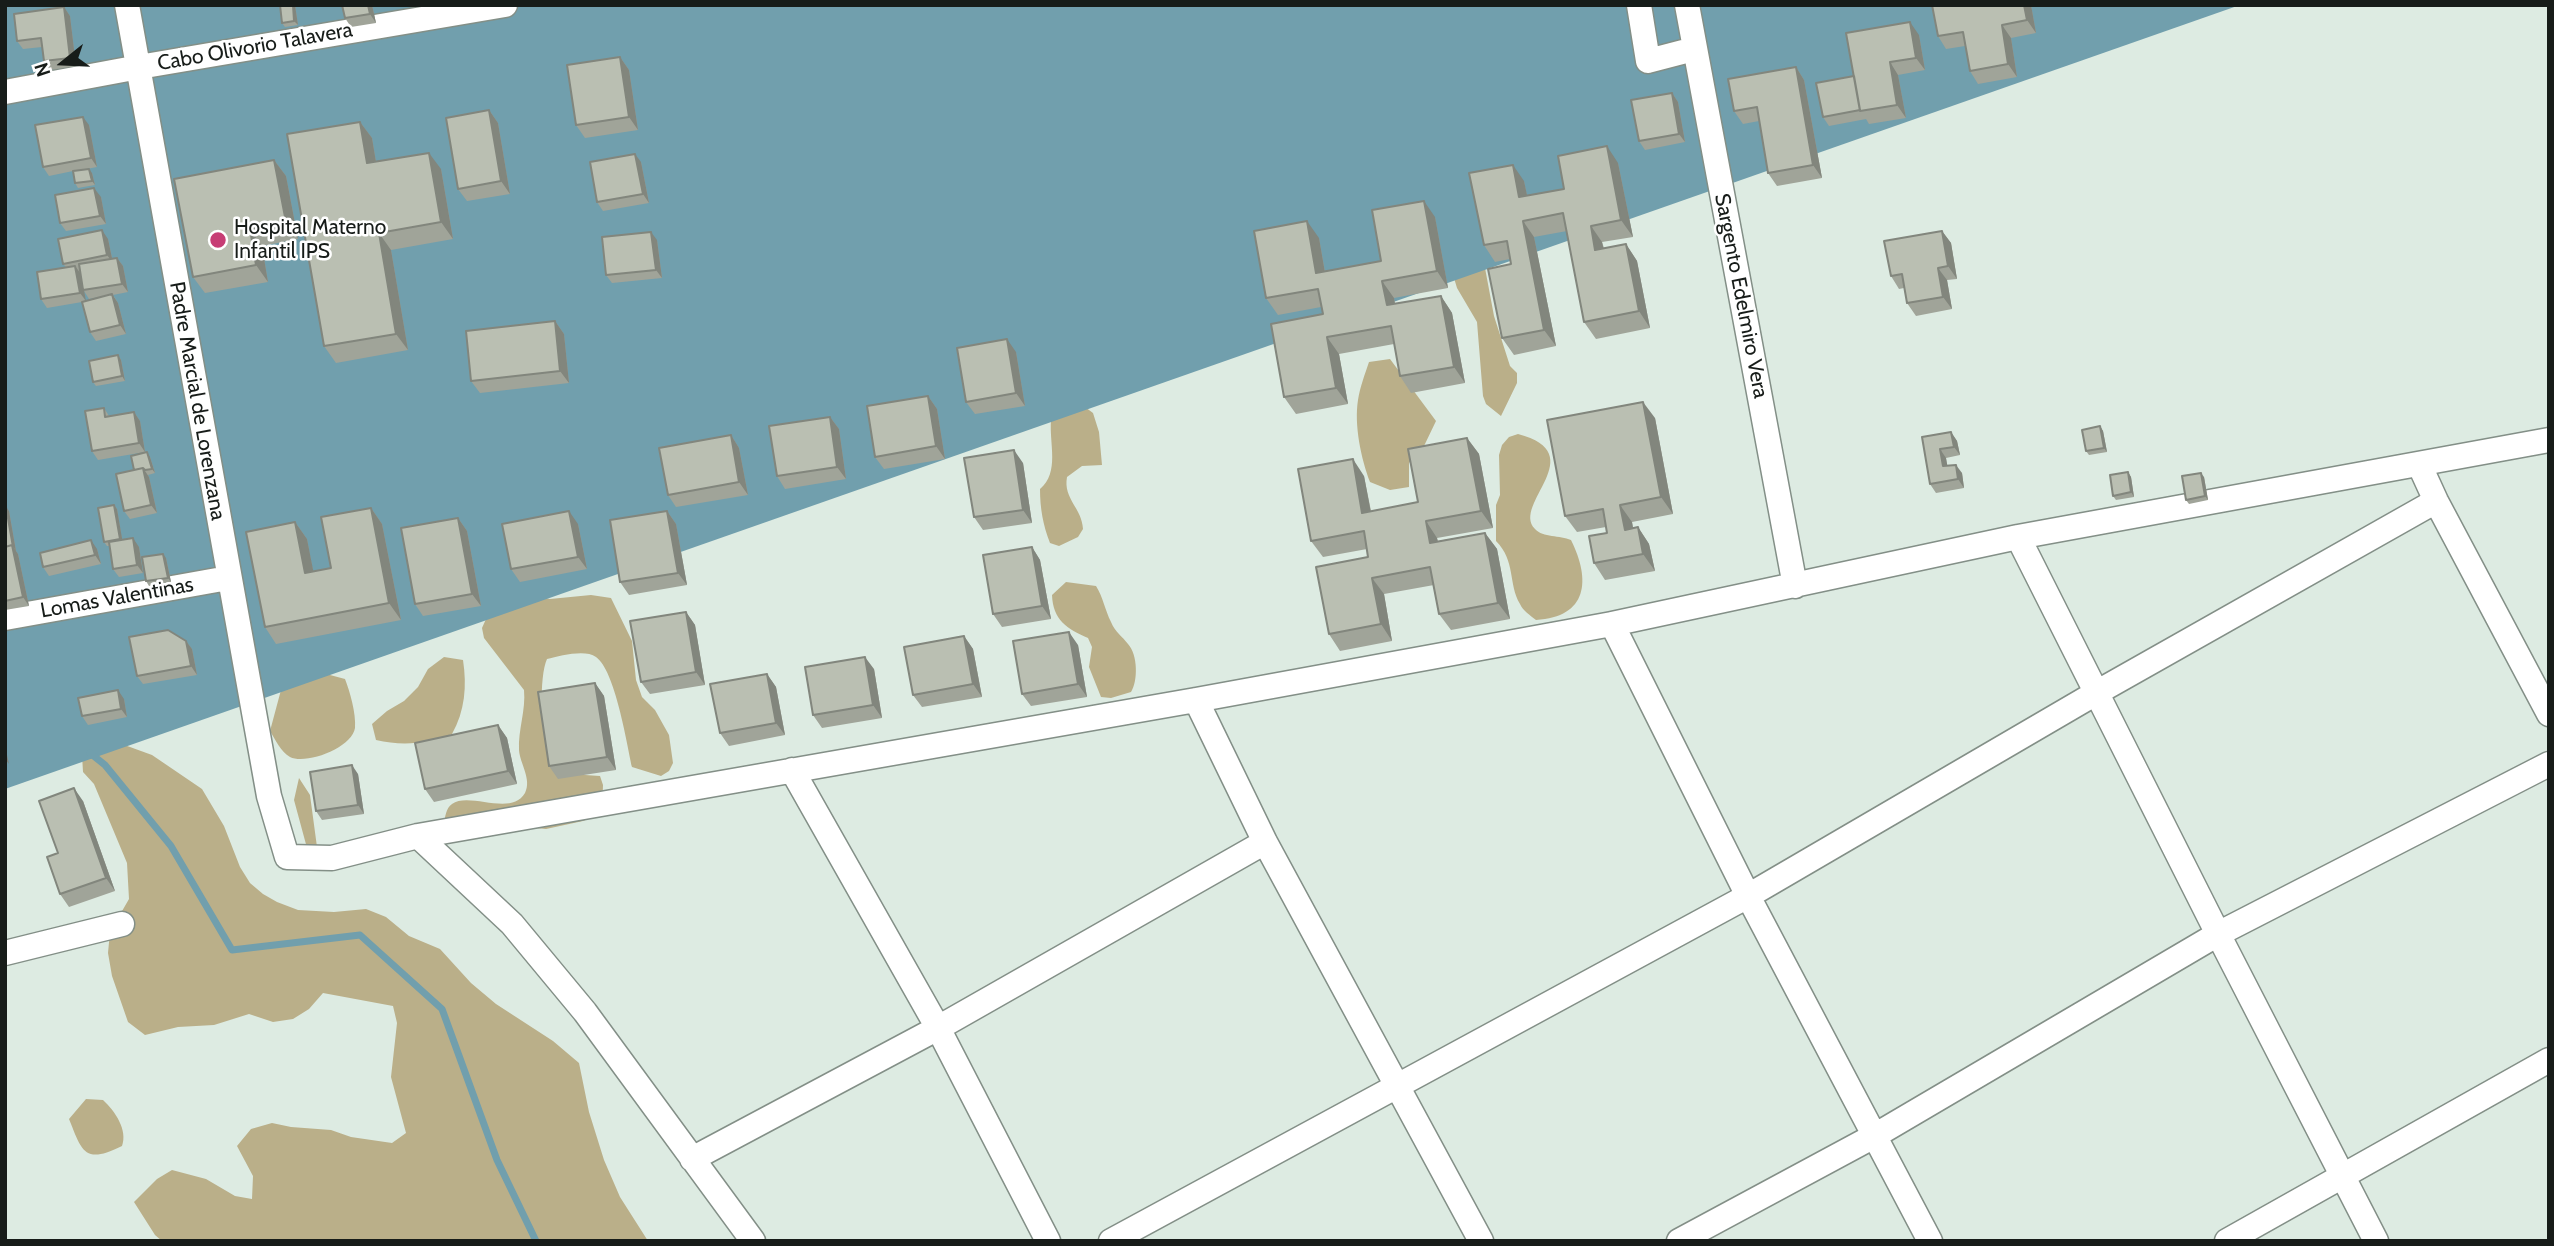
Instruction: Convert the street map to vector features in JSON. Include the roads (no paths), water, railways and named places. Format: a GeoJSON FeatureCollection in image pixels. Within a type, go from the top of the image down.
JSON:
{"type":"FeatureCollection","features":[{"type":"Feature","properties":{"kind":"street","name":"Padre Marcial de Lorenzana"},"geometry":{"type":"LineString","coordinates":[[127,5],[228,578],[269,796],[287,857],[332,858],[418,836]]}},
{"type":"Feature","properties":{"kind":"street","name":"Cabo Olivorio Talavera"},"geometry":{"type":"LineString","coordinates":[[5,92],[505,5]]}},
{"type":"Feature","properties":{"kind":"street"},"geometry":{"type":"LineString","coordinates":[[1639,5],[1647,61],[1694,49]]}},
{"type":"Feature","properties":{"kind":"street","name":"Sargento Edelmiro Vera"},"geometry":{"type":"LineString","coordinates":[[1687,5],[1795,586]]}},
{"type":"Feature","properties":{"kind":"street"},"geometry":{"type":"LineString","coordinates":[[418,836],[1196,700],[1612,624],[2018,537],[2420,466],[2549,440]]}},
{"type":"Feature","properties":{"kind":"street"},"geometry":{"type":"LineString","coordinates":[[2420,466],[2549,714]]}},
{"type":"Feature","properties":{"kind":"street"},"geometry":{"type":"LineString","coordinates":[[1111,1241],[1748,896],[2095,693],[2436,501]]}},
{"type":"Feature","properties":{"kind":"street"},"geometry":{"type":"LineString","coordinates":[[2018,537],[2376,1241]]}},
{"type":"Feature","properties":{"kind":"street","name":"Lomas Valentinas"},"geometry":{"type":"LineString","coordinates":[[5,618],[228,578]]}},
{"type":"Feature","properties":{"kind":"street"},"geometry":{"type":"LineString","coordinates":[[1612,624],[1748,896],[1930,1241]]}},
{"type":"Feature","properties":{"kind":"street"},"geometry":{"type":"LineString","coordinates":[[1196,700],[1265,842],[1481,1241]]}},
{"type":"Feature","properties":{"kind":"street"},"geometry":{"type":"LineString","coordinates":[[1679,1241],[1876,1135],[2218,934],[2549,764]]}},
{"type":"Feature","properties":{"kind":"street"},"geometry":{"type":"LineString","coordinates":[[792,770],[938,1028],[1048,1241]]}},
{"type":"Feature","properties":{"kind":"street"},"geometry":{"type":"LineString","coordinates":[[418,836],[512,924],[585,1012],[753,1241]]}},
{"type":"Feature","properties":{"kind":"street"},"geometry":{"type":"LineString","coordinates":[[692,1159],[938,1028],[1265,842]]}},
{"type":"Feature","properties":{"kind":"street"},"geometry":{"type":"LineString","coordinates":[[5,953],[122,924]]}},
{"type":"Feature","properties":{"kind":"street"},"geometry":{"type":"LineString","coordinates":[[2227,1241],[2549,1060]]}},
{"type":"Feature","properties":{"kind":"water"},"geometry":{"type":"Polygon","coordinates":[[[5,5],[2240,5],[5,789],[5,5]]]}},
{"type":"Feature","properties":{"kind":"waterway"},"geometry":{"type":"LineString","coordinates":[[90,753],[105,765],[171,846],[232,950],[360,935],[442,1009],[497,1160],[536,1241]]}},
{"type":"Feature","properties":{"kind":"place","name":"Hospital Materno Infantil IPS"},"geometry":{"type":"Point","coordinates":[218,240]}}]}
